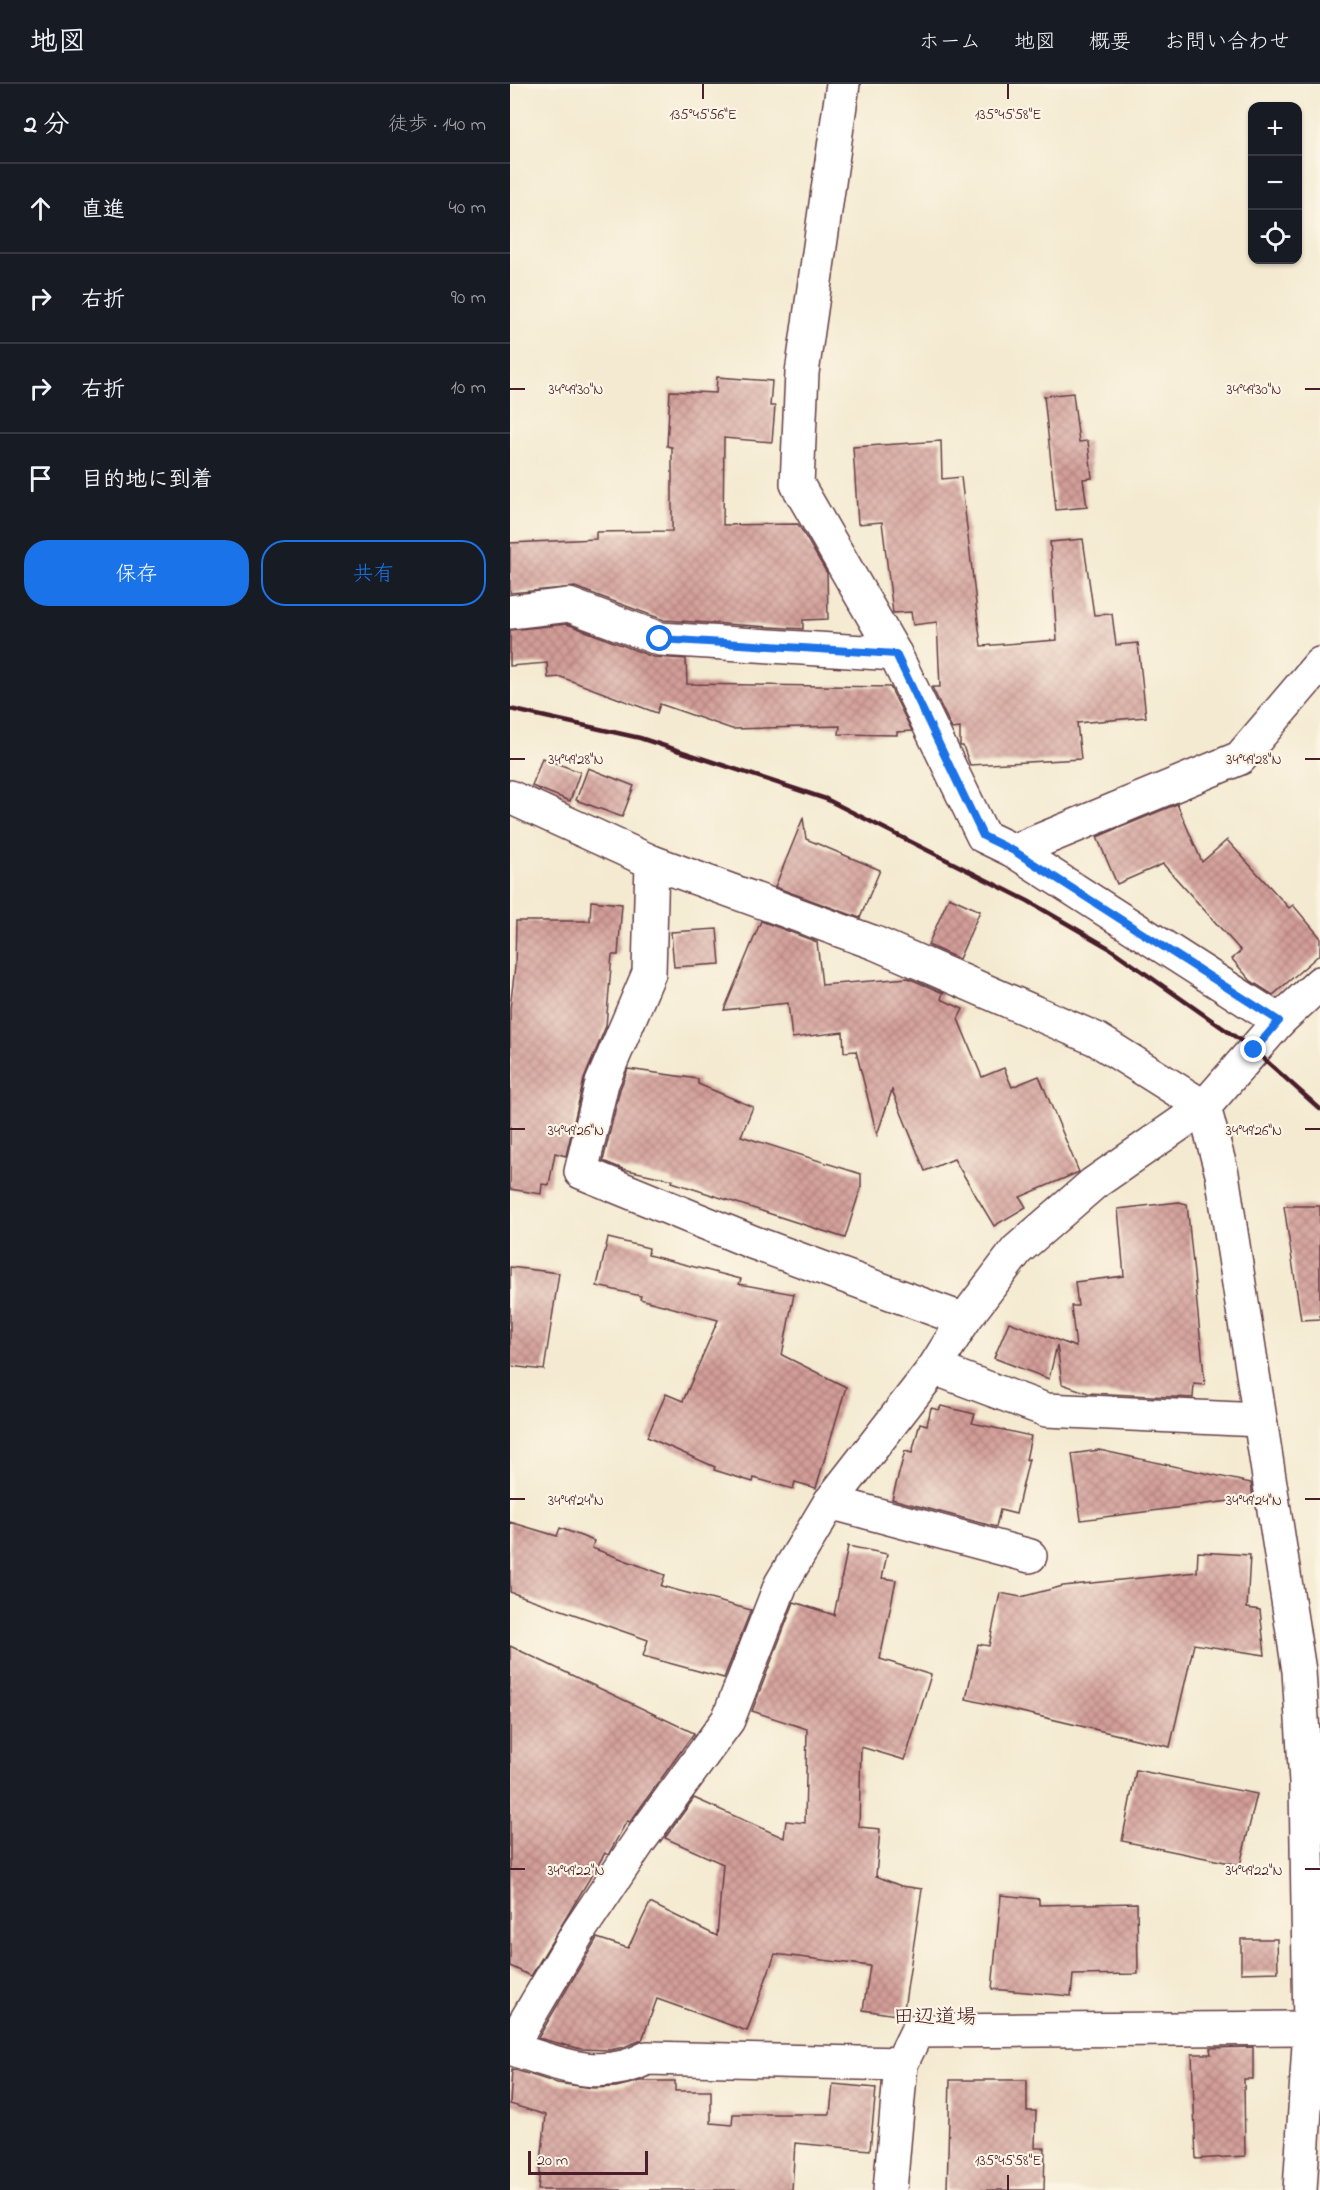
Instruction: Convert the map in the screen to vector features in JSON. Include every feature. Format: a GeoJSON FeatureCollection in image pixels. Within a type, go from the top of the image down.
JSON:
{"type":"FeatureCollection","features":[{"type":"Feature","properties":{"kind":"street"},"geometry":{"type":"LineString","coordinates":[[843,84],[802,373],[797,484],[896,654],[983,836],[1014,851],[1279,1021]]}},
{"type":"Feature","properties":{"kind":"street"},"geometry":{"type":"LineString","coordinates":[[510,612],[569,605],[660,639],[896,654]]}},
{"type":"Feature","properties":{"kind":"street"},"geometry":{"type":"LineString","coordinates":[[1014,851],[1240,758],[1320,664]]}},
{"type":"Feature","properties":{"kind":"street"},"geometry":{"type":"LineString","coordinates":[[510,797],[652,862],[875,943],[1096,1039],[1204,1107],[1222,1174],[1260,1420],[1309,1671],[1313,1783],[1310,2028],[1314,2062],[1300,2190]]}},
{"type":"Feature","properties":{"kind":"street"},"geometry":{"type":"LineString","coordinates":[[652,862],[649,973],[602,1083],[581,1172],[752,1242],[964,1320]]}},
{"type":"Feature","properties":{"kind":"street"},"geometry":{"type":"LineString","coordinates":[[901,2064],[647,2058],[630,2067],[574,2070],[510,2048],[579,1931],[639,1840],[728,1720],[781,1584],[830,1502],[934,1368],[964,1320],[1017,1250],[1093,1184],[1204,1107],[1279,1021],[1320,983]]}},
{"type":"Feature","properties":{"kind":"street"},"geometry":{"type":"LineString","coordinates":[[934,1368],[1046,1410],[1260,1420]]}},
{"type":"Feature","properties":{"kind":"street"},"geometry":{"type":"LineString","coordinates":[[830,1502],[1029,1556]]}},
{"type":"Feature","properties":{"kind":"street"},"geometry":{"type":"LineString","coordinates":[[890,2190],[901,2064],[917,2031],[1310,2028]]}},
{"type":"Feature","properties":{"kind":"building"},"geometry":{"type":"Polygon","coordinates":[[[717,377],[772,381],[770,406],[775,406],[772,442],[724,438],[723,525],[798,524],[827,573],[828,619],[803,620],[803,629],[664,620],[575,587],[510,593],[510,543],[596,539],[596,532],[672,531],[672,447],[667,446],[670,391],[716,393],[717,377]]]}},
{"type":"Feature","properties":{"kind":"building"},"geometry":{"type":"Polygon","coordinates":[[[1073,393],[1079,442],[1088,441],[1092,478],[1083,479],[1087,507],[1056,510],[1044,396],[1073,393]]]}},
{"type":"Feature","properties":{"kind":"building"},"geometry":{"type":"Polygon","coordinates":[[[941,441],[942,479],[961,477],[981,646],[1057,640],[1050,542],[1083,539],[1094,615],[1112,614],[1116,645],[1138,643],[1146,717],[1077,723],[1081,759],[970,765],[963,746],[960,746],[960,728],[952,729],[932,687],[940,687],[937,622],[913,625],[911,612],[893,613],[882,522],[858,524],[853,447],[941,441]]]}},
{"type":"Feature","properties":{"kind":"building"},"geometry":{"type":"Polygon","coordinates":[[[567,624],[653,657],[686,659],[687,684],[890,687],[912,731],[897,732],[897,735],[839,734],[840,726],[732,729],[660,704],[657,713],[561,677],[548,678],[547,663],[510,666],[510,630],[567,624]]]}},
{"type":"Feature","properties":{"kind":"building"},"geometry":{"type":"Polygon","coordinates":[[[542,758],[580,772],[570,801],[532,786],[542,758]]]}},
{"type":"Feature","properties":{"kind":"building"},"geometry":{"type":"Polygon","coordinates":[[[588,768],[634,786],[622,817],[576,800],[588,768]]]}},
{"type":"Feature","properties":{"kind":"building"},"geometry":{"type":"Polygon","coordinates":[[[1177,804],[1202,862],[1227,840],[1289,908],[1293,905],[1320,937],[1320,954],[1273,995],[1251,981],[1232,959],[1241,951],[1163,864],[1117,884],[1097,837],[1177,804]]]}},
{"type":"Feature","properties":{"kind":"building"},"geometry":{"type":"Polygon","coordinates":[[[803,818],[806,839],[880,870],[860,918],[775,887],[803,818]]]}},
{"type":"Feature","properties":{"kind":"building"},"geometry":{"type":"Polygon","coordinates":[[[949,897],[980,911],[959,959],[928,945],[949,897]]]}},
{"type":"Feature","properties":{"kind":"building"},"geometry":{"type":"Polygon","coordinates":[[[591,901],[622,904],[618,955],[612,955],[606,1026],[584,1079],[566,1156],[555,1153],[549,1185],[542,1184],[541,1194],[510,1189],[510,1008],[515,967],[516,921],[590,921],[591,901]]]}},
{"type":"Feature","properties":{"kind":"building"},"geometry":{"type":"Polygon","coordinates":[[[761,921],[817,942],[822,985],[908,978],[943,993],[941,999],[963,1009],[958,1019],[982,1077],[1004,1068],[1012,1087],[1039,1076],[1079,1172],[1020,1197],[1026,1207],[994,1226],[954,1159],[925,1171],[892,1090],[877,1135],[856,1051],[844,1052],[843,1032],[792,1038],[788,1003],[724,1010],[761,921]]]}},
{"type":"Feature","properties":{"kind":"building"},"geometry":{"type":"Polygon","coordinates":[[[717,929],[720,964],[674,967],[671,932],[717,929]]]}},
{"type":"Feature","properties":{"kind":"building"},"geometry":{"type":"Polygon","coordinates":[[[628,1069],[698,1079],[698,1084],[753,1107],[741,1136],[861,1174],[861,1187],[845,1238],[672,1182],[673,1180],[623,1169],[603,1161],[620,1089],[628,1069]]]}},
{"type":"Feature","properties":{"kind":"building"},"geometry":{"type":"Polygon","coordinates":[[[1179,1202],[1187,1204],[1205,1385],[1194,1384],[1193,1398],[1088,1393],[1062,1384],[1057,1345],[1049,1379],[994,1358],[1009,1322],[1076,1347],[1071,1306],[1078,1306],[1075,1282],[1124,1276],[1118,1209],[1179,1202]]]}},
{"type":"Feature","properties":{"kind":"building"},"geometry":{"type":"Polygon","coordinates":[[[1284,1206],[1320,1206],[1320,1319],[1301,1320],[1284,1206]]]}},
{"type":"Feature","properties":{"kind":"building"},"geometry":{"type":"Polygon","coordinates":[[[608,1238],[649,1248],[648,1255],[741,1279],[739,1284],[794,1294],[782,1355],[846,1387],[816,1488],[795,1482],[793,1489],[754,1478],[753,1482],[714,1470],[715,1467],[647,1437],[666,1394],[683,1401],[718,1320],[640,1299],[641,1296],[597,1286],[608,1238]]]}},
{"type":"Feature","properties":{"kind":"building"},"geometry":{"type":"Polygon","coordinates":[[[510,1267],[559,1273],[544,1370],[510,1366],[510,1267]]]}},
{"type":"Feature","properties":{"kind":"building"},"geometry":{"type":"Polygon","coordinates":[[[941,1406],[975,1414],[972,1423],[1031,1436],[1026,1460],[1029,1459],[1016,1514],[1000,1510],[996,1527],[892,1499],[905,1451],[912,1453],[920,1423],[927,1425],[931,1408],[939,1410],[941,1406]]]}},
{"type":"Feature","properties":{"kind":"building"},"geometry":{"type":"Polygon","coordinates":[[[1099,1450],[1251,1483],[1253,1498],[1081,1520],[1072,1454],[1099,1450]]]}},
{"type":"Feature","properties":{"kind":"building"},"geometry":{"type":"Polygon","coordinates":[[[510,1522],[557,1536],[560,1528],[594,1541],[592,1548],[665,1575],[661,1586],[751,1610],[724,1678],[643,1656],[648,1640],[510,1592],[510,1522]]]}},
{"type":"Feature","properties":{"kind":"building"},"geometry":{"type":"Polygon","coordinates":[[[848,1546],[887,1554],[882,1578],[896,1580],[880,1659],[931,1675],[905,1760],[861,1747],[859,1827],[880,1829],[876,1876],[901,1886],[922,1889],[903,2016],[863,2010],[870,1966],[775,1954],[747,2031],[657,1999],[642,2040],[624,2047],[610,2050],[581,2049],[538,2038],[597,1938],[628,1948],[650,1903],[717,1936],[723,1864],[665,1838],[694,1798],[784,1838],[786,1821],[805,1823],[807,1729],[752,1711],[794,1602],[834,1615],[848,1546]]]}},
{"type":"Feature","properties":{"kind":"building"},"geometry":{"type":"Polygon","coordinates":[[[1198,1552],[1250,1555],[1247,1608],[1260,1610],[1265,1655],[1194,1644],[1170,1747],[966,1699],[978,1644],[989,1646],[1000,1593],[1021,1597],[1063,1586],[1197,1572],[1198,1552]]]}},
{"type":"Feature","properties":{"kind":"building"},"geometry":{"type":"Polygon","coordinates":[[[510,1646],[694,1733],[630,1822],[627,1821],[608,1855],[605,1853],[531,1976],[510,1966],[510,1646]]]}},
{"type":"Feature","properties":{"kind":"building"},"geometry":{"type":"Polygon","coordinates":[[[1136,1770],[1257,1794],[1240,1865],[1122,1841],[1136,1770]]]}},
{"type":"Feature","properties":{"kind":"building"},"geometry":{"type":"Polygon","coordinates":[[[1001,1895],[1039,1899],[1039,1905],[1137,1903],[1138,1974],[1073,1975],[1071,1996],[992,1989],[1001,1895]]]}},
{"type":"Feature","properties":{"kind":"building"},"geometry":{"type":"Polygon","coordinates":[[[1241,1939],[1277,1939],[1278,1972],[1241,1973],[1241,1939]]]}},
{"type":"Feature","properties":{"kind":"building"},"geometry":{"type":"Polygon","coordinates":[[[1253,2047],[1253,2079],[1244,2079],[1245,2156],[1196,2159],[1192,2054],[1211,2054],[1210,2048],[1253,2047]]]}},
{"type":"Feature","properties":{"kind":"building"},"geometry":{"type":"Polygon","coordinates":[[[512,2069],[557,2083],[593,2088],[616,2087],[640,2081],[675,2081],[675,2091],[711,2091],[711,2123],[732,2125],[733,2114],[830,2114],[833,2084],[876,2088],[870,2150],[795,2143],[792,2190],[538,2190],[546,2115],[510,2104],[512,2069]]]}},
{"type":"Feature","properties":{"kind":"building"},"geometry":{"type":"Polygon","coordinates":[[[950,2080],[1027,2080],[1027,2111],[1036,2111],[1035,2148],[1045,2148],[1044,2190],[947,2190],[950,2080]]]}},
{"type":"Feature","properties":{"kind":"railway"},"geometry":{"type":"LineString","coordinates":[[510,709],[640,738],[826,799],[1028,901],[1109,948],[1254,1050],[1320,1109]]}},
{"type":"Feature","properties":{"kind":"district","name":"田辺道場"},"geometry":{"type":"Point","coordinates":[935,2016]}},
{"type":"Feature","properties":{"kind":"route"},"geometry":{"type":"LineString","coordinates":[[660,639],[896,654],[983,836],[1014,851],[1279,1021],[1254,1050]]}}]}
